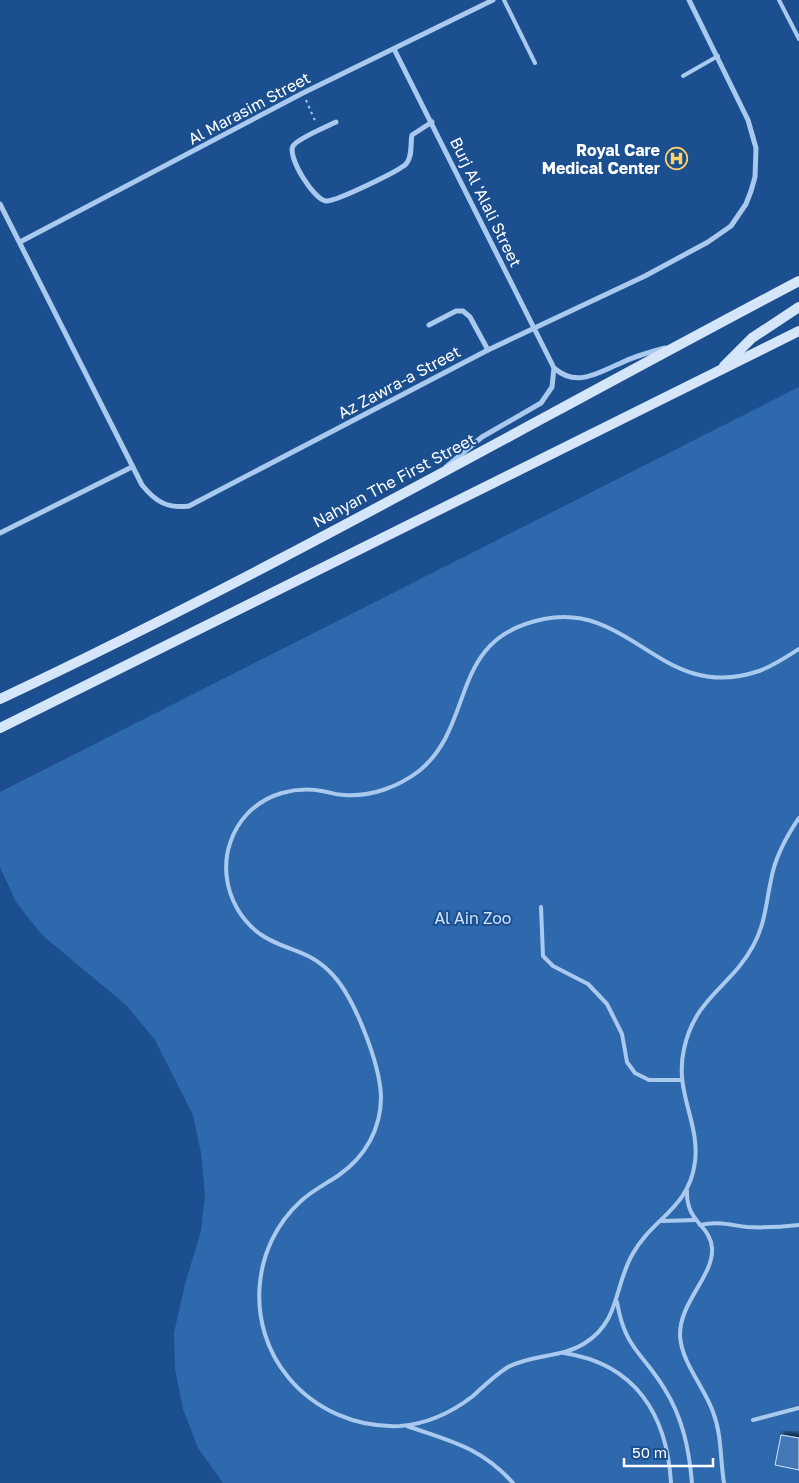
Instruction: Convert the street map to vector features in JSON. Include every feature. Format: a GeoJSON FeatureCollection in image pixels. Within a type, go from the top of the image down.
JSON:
{"type":"FeatureCollection","features":[{"type":"Feature","properties":{"kind":"main road","name":"Nahyan The First Street"},"geometry":{"type":"LineString","coordinates":[[0,699],[247,575],[441,474],[799,281]]}},
{"type":"Feature","properties":{"kind":"main road"},"geometry":{"type":"LineString","coordinates":[[720,371],[752,338],[776,320],[799,307]]}},
{"type":"Feature","properties":{"kind":"main road"},"geometry":{"type":"LineString","coordinates":[[0,728],[799,331]]}},
{"type":"Feature","properties":{"kind":"street","name":"Al Marasim Street"},"geometry":{"type":"LineString","coordinates":[[20,242],[303,93],[493,0]]}},
{"type":"Feature","properties":{"kind":"street","name":"Az Zawra-a Street"},"geometry":{"type":"LineString","coordinates":[[0,204],[142,485],[157,501],[178,508],[188,506],[488,350],[645,276],[708,242],[730,226],[746,204],[755,177],[756,148],[748,120],[689,0]]}},
{"type":"Feature","properties":{"kind":"street","name":"Burj Al 'Alali Street"},"geometry":{"type":"LineString","coordinates":[[394,49],[554,368]]}},
{"type":"Feature","properties":{"kind":"street"},"geometry":{"type":"LineString","coordinates":[[336,122],[296,142],[291,154],[314,194],[320,200],[327,201],[343,196],[406,164],[411,153],[412,135],[432,122]]}},
{"type":"Feature","properties":{"kind":"street"},"geometry":{"type":"LineString","coordinates":[[428,325],[456,311],[463,311],[468,314],[488,350]]}},
{"type":"Feature","properties":{"kind":"street"},"geometry":{"type":"LineString","coordinates":[[441,474],[471,445],[542,403],[552,387],[554,368],[572,378],[585,378],[635,357],[674,347]]}},
{"type":"Feature","properties":{"kind":"street"},"geometry":{"type":"LineString","coordinates":[[0,533],[132,467]]}},
{"type":"Feature","properties":{"kind":"lane"},"geometry":{"type":"LineString","coordinates":[[504,0],[535,63]]}},
{"type":"Feature","properties":{"kind":"lane"},"geometry":{"type":"LineString","coordinates":[[779,0],[799,40]]}},
{"type":"Feature","properties":{"kind":"lane"},"geometry":{"type":"LineString","coordinates":[[683,76],[718,56]]}},
{"type":"Feature","properties":{"kind":"lane"},"geometry":{"type":"LineString","coordinates":[[513,1483],[495,1465],[475,1450],[451,1440],[405,1426],[369,1424],[346,1418],[323,1407],[302,1392],[284,1373],[266,1337],[259,1307],[259,1292],[260,1276],[269,1247],[281,1223],[299,1203],[344,1172],[365,1150],[378,1123],[380,1087],[355,1008],[336,978],[309,955],[279,944],[260,934],[238,910],[228,890],[225,869],[228,848],[234,833],[250,811],[269,797],[303,789],[338,795],[365,794],[392,787],[416,773],[431,759],[444,742],[465,685],[478,660],[508,634],[532,623],[570,618],[595,622],[618,631],[675,668],[713,677],[737,676],[760,670],[799,649]]}},
{"type":"Feature","properties":{"kind":"lane"},"geometry":{"type":"LineString","coordinates":[[405,1426],[445,1414],[513,1365],[538,1356],[562,1353],[576,1348],[593,1337],[608,1320],[617,1301],[625,1271],[633,1254],[643,1238],[678,1205],[687,1190],[694,1170],[696,1148],[681,1080],[683,1052],[692,1024],[707,999],[737,968],[753,946],[763,922],[774,865],[786,838],[799,818]]}},
{"type":"Feature","properties":{"kind":"lane"},"geometry":{"type":"LineString","coordinates":[[541,907],[543,956],[553,966],[588,984],[608,1004],[620,1026],[627,1062],[630,1068],[642,1078],[649,1080],[681,1080]]}},
{"type":"Feature","properties":{"kind":"lane"},"geometry":{"type":"LineString","coordinates":[[687,1190],[689,1209],[710,1240],[712,1256],[708,1269],[686,1308],[680,1336],[686,1358],[714,1414],[721,1444],[724,1483]]}},
{"type":"Feature","properties":{"kind":"lane"},"geometry":{"type":"LineString","coordinates":[[661,1222],[695,1220]]}},
{"type":"Feature","properties":{"kind":"lane"},"geometry":{"type":"LineString","coordinates":[[700,1224],[723,1222],[772,1228],[799,1225]]}},
{"type":"Feature","properties":{"kind":"lane"},"geometry":{"type":"LineString","coordinates":[[617,1301],[622,1325],[632,1347],[657,1376],[678,1414],[687,1443],[692,1483]]}},
{"type":"Feature","properties":{"kind":"lane"},"geometry":{"type":"LineString","coordinates":[[562,1353],[578,1355],[602,1363],[621,1375],[638,1391],[661,1427],[668,1454],[671,1483]]}},
{"type":"Feature","properties":{"kind":"lane"},"geometry":{"type":"LineString","coordinates":[[753,1420],[799,1408]]}},
{"type":"Feature","properties":{"kind":"path"},"geometry":{"type":"LineString","coordinates":[[303,93],[320,130]]}},
{"type":"Feature","properties":{"kind":"green space","name":"Al Ain Zoo"},"geometry":{"type":"Polygon","coordinates":[[[799,387],[799,1483],[223,1483],[198,1448],[183,1409],[175,1369],[174,1333],[185,1284],[201,1231],[205,1195],[201,1153],[193,1115],[155,1040],[126,1005],[42,935],[16,902],[0,867],[0,792],[799,387]]]}},
{"type":"Feature","properties":{"kind":"building"},"geometry":{"type":"Polygon","coordinates":[[[781,1435],[799,1438],[799,1470],[775,1465],[781,1435]]]}},
{"type":"Feature","properties":{"kind":"place","name":"Royal Care Medical Center"},"geometry":{"type":"Point","coordinates":[676,159]}}]}
